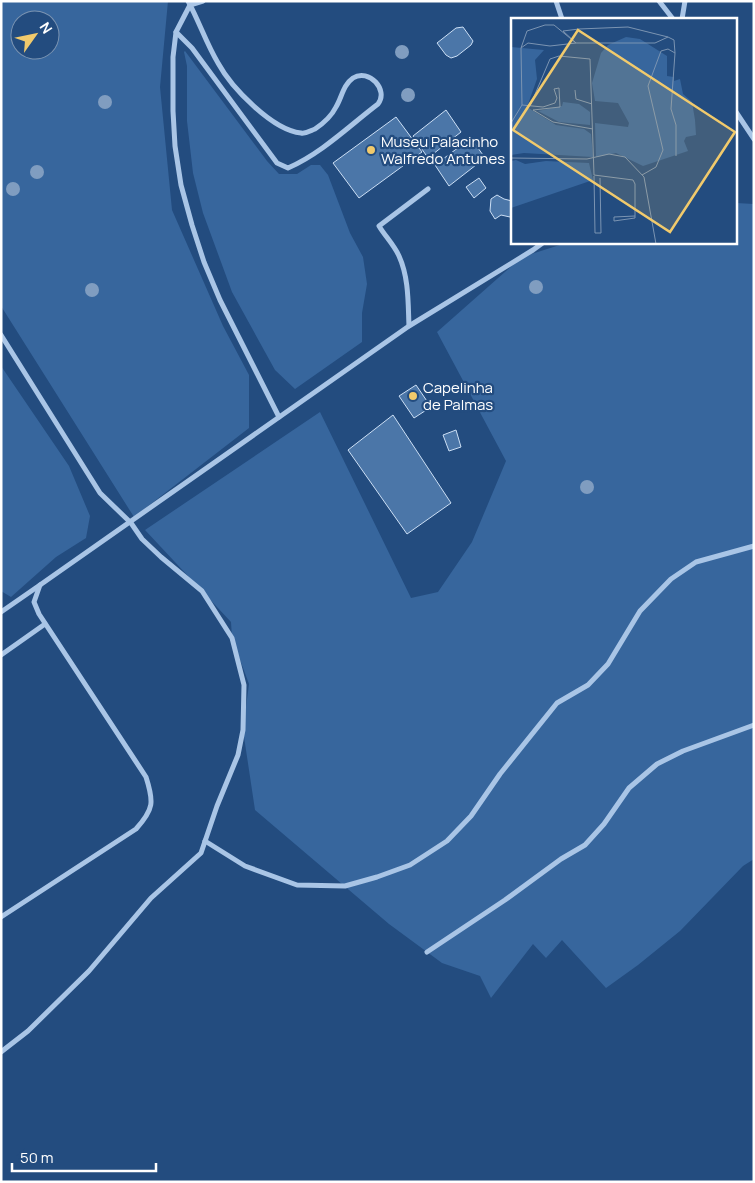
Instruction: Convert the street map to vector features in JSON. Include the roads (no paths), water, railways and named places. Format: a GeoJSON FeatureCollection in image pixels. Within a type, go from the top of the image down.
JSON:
{"type":"FeatureCollection","features":[{"type":"Feature","properties":{"kind":"street"},"geometry":{"type":"LineString","coordinates":[[189,3],[203,1]]}},
{"type":"Feature","properties":{"kind":"street"},"geometry":{"type":"LineString","coordinates":[[556,1],[562,18]]}},
{"type":"Feature","properties":{"kind":"street"},"geometry":{"type":"LineString","coordinates":[[659,1],[672,18]]}},
{"type":"Feature","properties":{"kind":"street"},"geometry":{"type":"LineString","coordinates":[[682,18],[685,1]]}},
{"type":"Feature","properties":{"kind":"street"},"geometry":{"type":"LineString","coordinates":[[189,3],[176,32],[173,57],[175,146],[181,185],[204,262],[220,300],[279,417]]}},
{"type":"Feature","properties":{"kind":"street"},"geometry":{"type":"LineString","coordinates":[[176,32],[192,48],[276,163],[288,168],[310,157],[381,101],[380,87],[375,80],[359,76],[348,83],[337,106],[325,122],[309,132],[301,133],[288,130],[262,113],[232,83],[218,65],[189,3]]}},
{"type":"Feature","properties":{"kind":"street"},"geometry":{"type":"LineString","coordinates":[[738,115],[754,139]]}},
{"type":"Feature","properties":{"kind":"street"},"geometry":{"type":"LineString","coordinates":[[409,326],[405,274],[399,255],[379,226],[428,189]]}},
{"type":"Feature","properties":{"kind":"street"},"geometry":{"type":"LineString","coordinates":[[1,612],[131,523],[409,326],[541,244]]}},
{"type":"Feature","properties":{"kind":"street"},"geometry":{"type":"LineString","coordinates":[[1,335],[100,493],[131,523],[142,539],[202,591],[232,638],[244,686],[243,730],[238,754],[201,853],[151,898],[89,971],[28,1031],[1,1052]]}},
{"type":"Feature","properties":{"kind":"street"},"geometry":{"type":"LineString","coordinates":[[206,841],[245,866],[297,885],[345,886],[410,865],[447,841],[471,816],[500,774],[557,703],[588,685],[608,664],[640,611],[671,579],[696,562],[754,546]]}},
{"type":"Feature","properties":{"kind":"street"},"geometry":{"type":"LineString","coordinates":[[1,917],[136,829],[145,819],[151,805],[152,794],[146,777],[38,614],[34,602],[40,585]]}},
{"type":"Feature","properties":{"kind":"street"},"geometry":{"type":"LineString","coordinates":[[1,655],[46,624]]}},
{"type":"Feature","properties":{"kind":"street"},"geometry":{"type":"LineString","coordinates":[[427,952],[473,922],[561,859],[585,845],[604,824],[629,788],[658,764],[683,751],[754,726]]}},
{"type":"Feature","properties":{"kind":"place","name":"Museu Palacinho Walfredo Antunes"},"geometry":{"type":"Point","coordinates":[371,150]}},
{"type":"Feature","properties":{"kind":"place","name":"Capelinha de Palmas"},"geometry":{"type":"Point","coordinates":[413,396]}}]}
